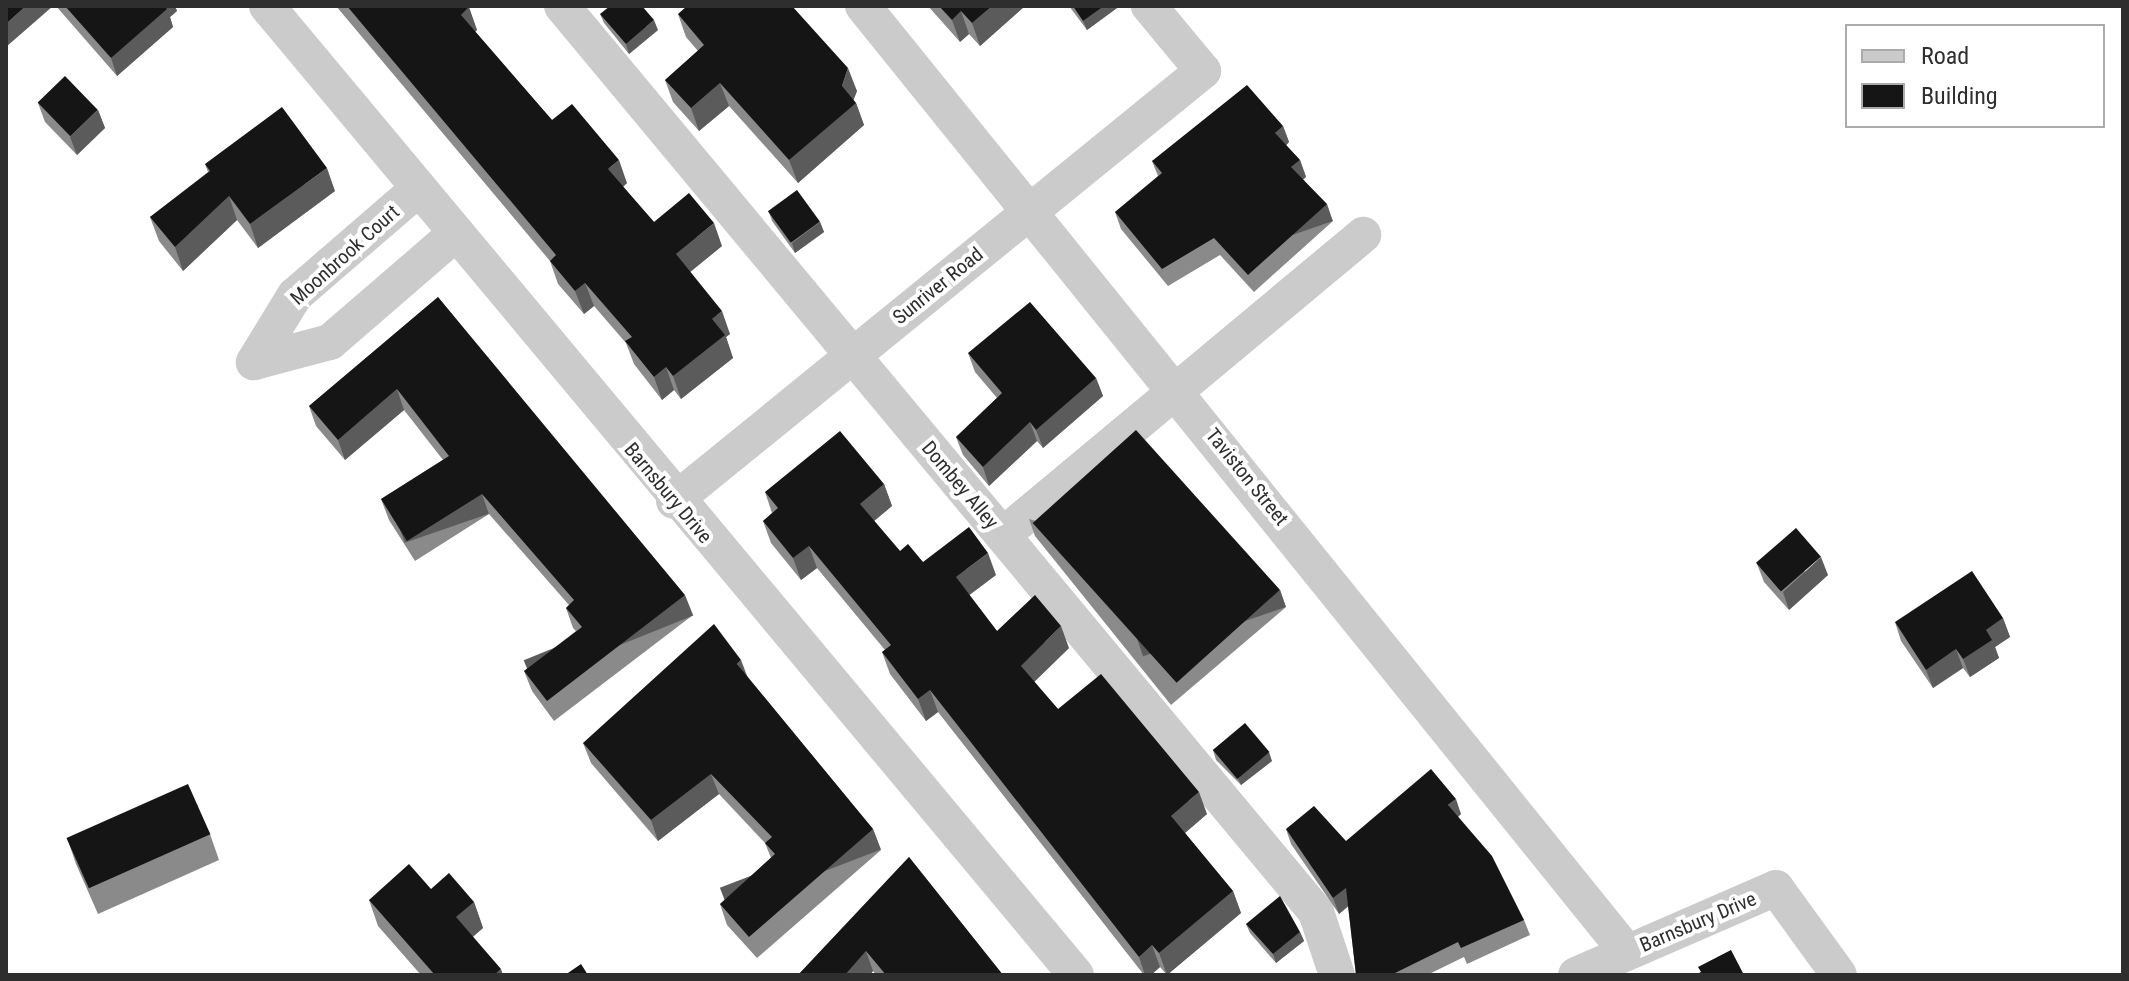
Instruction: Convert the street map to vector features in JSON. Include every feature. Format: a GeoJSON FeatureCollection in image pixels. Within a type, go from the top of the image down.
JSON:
{"type":"FeatureCollection","features":[{"type":"Feature","properties":{"kind":"street","name":"Barnsbury Drive"},"geometry":{"type":"LineString","coordinates":[[267,6],[674,501],[1076,975]]}},
{"type":"Feature","properties":{"kind":"street","name":"Dombey Alley"},"geometry":{"type":"LineString","coordinates":[[562,6],[1316,912],[1337,975]]}},
{"type":"Feature","properties":{"kind":"street","name":"Taviston Street"},"geometry":{"type":"LineString","coordinates":[[863,6],[1033,209],[1627,952]]}},
{"type":"Feature","properties":{"kind":"street","name":"Sunriver Road"},"geometry":{"type":"LineString","coordinates":[[674,501],[1203,71],[1149,6]]}},
{"type":"Feature","properties":{"kind":"street","name":"Moonbrook Court"},"geometry":{"type":"LineString","coordinates":[[418,189],[295,295],[254,362],[330,342],[455,234]]}},
{"type":"Feature","properties":{"kind":"street"},"geometry":{"type":"LineString","coordinates":[[1003,535],[1175,388],[1363,235]]}},
{"type":"Feature","properties":{"kind":"street","name":"Barnsbury Drive"},"geometry":{"type":"LineString","coordinates":[[1576,975],[1776,888],[1839,975]]}},
{"type":"Feature","properties":{"kind":"building"},"geometry":{"type":"Polygon","coordinates":[[[6,6],[26,6],[6,24],[6,6]]]}},
{"type":"Feature","properties":{"kind":"building"},"geometry":{"type":"Polygon","coordinates":[[[65,6],[164,6],[167,9],[111,58],[65,6]]]}},
{"type":"Feature","properties":{"kind":"building"},"geometry":{"type":"Polygon","coordinates":[[[347,6],[468,6],[461,15],[552,120],[572,104],[619,160],[608,169],[654,222],[689,193],[714,223],[676,254],[722,311],[712,319],[725,335],[673,376],[666,367],[654,377],[625,341],[632,337],[585,283],[575,291],[550,261],[556,255],[347,6]]]}},
{"type":"Feature","properties":{"kind":"building"},"geometry":{"type":"Polygon","coordinates":[[[610,6],[642,6],[654,20],[626,44],[600,14],[610,6]]]}},
{"type":"Feature","properties":{"kind":"building"},"geometry":{"type":"Polygon","coordinates":[[[687,6],[792,6],[848,68],[842,86],[856,103],[789,160],[720,83],[691,108],[665,80],[704,45],[678,14],[687,6]]]}},
{"type":"Feature","properties":{"kind":"building"},"geometry":{"type":"Polygon","coordinates":[[[939,6],[992,6],[972,23],[961,11],[952,20],[939,6]]]}},
{"type":"Feature","properties":{"kind":"building"},"geometry":{"type":"Polygon","coordinates":[[[1073,6],[1104,6],[1083,21],[1073,6]]]}},
{"type":"Feature","properties":{"kind":"building"},"geometry":{"type":"Polygon","coordinates":[[[65,76],[98,110],[70,136],[38,102],[65,76]]]}},
{"type":"Feature","properties":{"kind":"building"},"geometry":{"type":"Polygon","coordinates":[[[1247,85],[1283,126],[1275,133],[1300,160],[1291,167],[1327,204],[1248,275],[1214,238],[1162,269],[1115,212],[1162,173],[1152,161],[1247,85]]]}},
{"type":"Feature","properties":{"kind":"building"},"geometry":{"type":"Polygon","coordinates":[[[282,107],[327,168],[250,224],[229,196],[175,247],[150,217],[210,171],[205,164],[282,107]]]}},
{"type":"Feature","properties":{"kind":"building"},"geometry":{"type":"Polygon","coordinates":[[[797,190],[820,222],[791,243],[768,211],[797,190]]]}},
{"type":"Feature","properties":{"kind":"building"},"geometry":{"type":"Polygon","coordinates":[[[438,297],[685,595],[547,701],[524,671],[582,627],[566,608],[574,600],[482,494],[407,541],[381,499],[449,456],[397,389],[338,440],[309,406],[438,297]]]}},
{"type":"Feature","properties":{"kind":"building"},"geometry":{"type":"Polygon","coordinates":[[[1030,302],[1096,378],[1036,430],[1030,422],[983,467],[956,437],[1002,393],[968,353],[1030,302]]]}},
{"type":"Feature","properties":{"kind":"building"},"geometry":{"type":"Polygon","coordinates":[[[1136,430],[1280,590],[1177,683],[1033,523],[1136,430]]]}},
{"type":"Feature","properties":{"kind":"building"},"geometry":{"type":"Polygon","coordinates":[[[840,431],[884,484],[860,504],[900,551],[908,544],[923,562],[969,527],[988,553],[956,577],[997,631],[1035,595],[1061,626],[1021,666],[1058,709],[1101,674],[1199,792],[1171,816],[1233,891],[1159,953],[1152,945],[1139,957],[930,690],[918,699],[882,652],[891,645],[809,546],[793,558],[763,521],[778,508],[765,492],[840,431]]]}},
{"type":"Feature","properties":{"kind":"building"},"geometry":{"type":"Polygon","coordinates":[[[1796,528],[1821,557],[1781,591],[1756,563],[1796,528]]]}},
{"type":"Feature","properties":{"kind":"building"},"geometry":{"type":"Polygon","coordinates":[[[1972,571],[2003,618],[1986,630],[1992,640],[1963,659],[1956,649],[1926,670],[1895,622],[1972,571]]]}},
{"type":"Feature","properties":{"kind":"building"},"geometry":{"type":"Polygon","coordinates":[[[714,624],[741,660],[737,664],[873,829],[749,937],[720,904],[775,854],[765,843],[772,837],[711,774],[651,820],[583,743],[714,624]]]}},
{"type":"Feature","properties":{"kind":"building"},"geometry":{"type":"Polygon","coordinates":[[[1245,723],[1269,752],[1237,779],[1213,750],[1245,723]]]}},
{"type":"Feature","properties":{"kind":"building"},"geometry":{"type":"Polygon","coordinates":[[[1431,769],[1456,799],[1448,805],[1492,856],[1524,920],[1461,948],[1458,942],[1395,975],[1356,975],[1346,888],[1333,898],[1286,829],[1314,806],[1346,841],[1431,769]]]}},
{"type":"Feature","properties":{"kind":"building"},"geometry":{"type":"Polygon","coordinates":[[[188,784],[210,834],[89,888],[66,838],[188,784]]]}},
{"type":"Feature","properties":{"kind":"building"},"geometry":{"type":"Polygon","coordinates":[[[909,857],[1003,975],[886,975],[866,951],[845,975],[798,975],[909,857]]]}},
{"type":"Feature","properties":{"kind":"building"},"geometry":{"type":"Polygon","coordinates":[[[409,864],[431,889],[449,873],[474,902],[456,917],[501,969],[494,975],[435,975],[369,900],[409,864]]]}},
{"type":"Feature","properties":{"kind":"building"},"geometry":{"type":"Polygon","coordinates":[[[1280,896],[1300,932],[1273,954],[1246,924],[1280,896]]]}},
{"type":"Feature","properties":{"kind":"building"},"geometry":{"type":"Polygon","coordinates":[[[1731,950],[1744,975],[1695,975],[1701,972],[1698,967],[1731,950]]]}},
{"type":"Feature","properties":{"kind":"building"},"geometry":{"type":"Polygon","coordinates":[[[581,964],[588,975],[565,975],[581,964]]]}}]}
